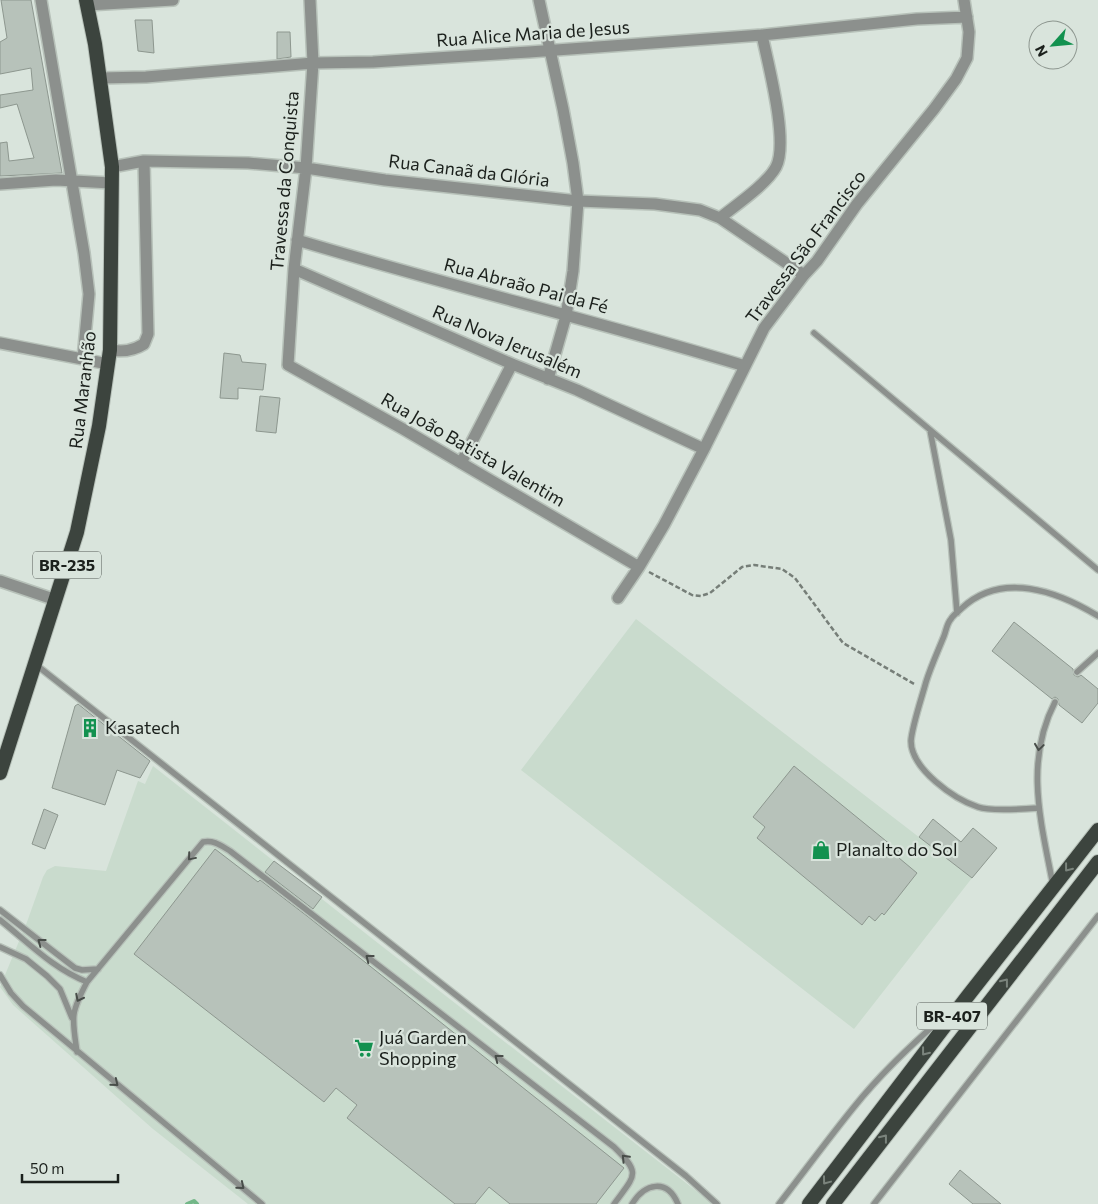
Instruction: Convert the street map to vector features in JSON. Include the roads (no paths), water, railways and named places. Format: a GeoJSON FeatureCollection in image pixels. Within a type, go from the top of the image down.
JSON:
{"type":"FeatureCollection","features":[{"type":"Feature","properties":{"kind":"highway","name":"Rua Maranhão"},"geometry":{"type":"LineString","coordinates":[[0,773],[72,548],[99,426],[109,357],[112,167],[100,78],[87,3]]}},
{"type":"Feature","properties":{"kind":"highway","name":"BR-407"},"geometry":{"type":"LineString","coordinates":[[809,1204],[967,997],[1098,830]]}},
{"type":"Feature","properties":{"kind":"highway","name":"BR-407"},"geometry":{"type":"LineString","coordinates":[[833,1204],[1098,862]]}},
{"type":"Feature","properties":{"kind":"street"},"geometry":{"type":"LineString","coordinates":[[41,0],[84,253],[89,294],[83,359]]}},
{"type":"Feature","properties":{"kind":"street"},"geometry":{"type":"LineString","coordinates":[[87,3],[173,0]]}},
{"type":"Feature","properties":{"kind":"street","name":"Travessa da Conquista"},"geometry":{"type":"LineString","coordinates":[[288,365],[294,269],[306,168],[313,63],[310,0]]}},
{"type":"Feature","properties":{"kind":"street"},"geometry":{"type":"LineString","coordinates":[[539,0],[573,162],[578,201],[573,271],[566,316],[548,379]]}},
{"type":"Feature","properties":{"kind":"street","name":"Travessa São Francisco"},"geometry":{"type":"LineString","coordinates":[[618,598],[639,567],[704,449],[764,328],[804,275],[817,261],[857,204],[956,79],[967,58],[969,32],[964,0]]}},
{"type":"Feature","properties":{"kind":"street","name":"Rua Alice Maria de Jesus"},"geometry":{"type":"LineString","coordinates":[[100,78],[146,77],[313,63],[372,62],[550,50],[762,35],[917,18],[967,17]]}},
{"type":"Feature","properties":{"kind":"street"},"geometry":{"type":"LineString","coordinates":[[720,218],[767,179],[777,166],[781,151],[775,98],[762,35]]}},
{"type":"Feature","properties":{"kind":"street"},"geometry":{"type":"LineString","coordinates":[[0,343],[83,359],[109,357],[138,348],[144,344],[148,334],[144,161]]}},
{"type":"Feature","properties":{"kind":"street","name":"Rua Canaã da Glória"},"geometry":{"type":"LineString","coordinates":[[112,167],[144,161],[222,162],[306,168],[385,180],[578,201],[674,206],[700,210],[720,218],[804,275]]}},
{"type":"Feature","properties":{"kind":"street"},"geometry":{"type":"LineString","coordinates":[[0,184],[56,180],[111,183]]}},
{"type":"Feature","properties":{"kind":"street","name":"Rua Abraão Pai da Fé"},"geometry":{"type":"LineString","coordinates":[[297,240],[439,282],[636,333],[745,366]]}},
{"type":"Feature","properties":{"kind":"street","name":"Rua Nova Jerusalém"},"geometry":{"type":"LineString","coordinates":[[294,269],[512,364],[577,390],[704,449]]}},
{"type":"Feature","properties":{"kind":"street"},"geometry":{"type":"LineString","coordinates":[[461,463],[512,364]]}},
{"type":"Feature","properties":{"kind":"street","name":"Rua João Batista Valentim"},"geometry":{"type":"LineString","coordinates":[[288,365],[639,567]]}},
{"type":"Feature","properties":{"kind":"street"},"geometry":{"type":"LineString","coordinates":[[0,581],[56,600]]}},
{"type":"Feature","properties":{"kind":"lane"},"geometry":{"type":"LineString","coordinates":[[814,334],[1098,570]]}},
{"type":"Feature","properties":{"kind":"lane"},"geometry":{"type":"LineString","coordinates":[[930,430],[951,540],[957,613]]}},
{"type":"Feature","properties":{"kind":"lane"},"geometry":{"type":"LineString","coordinates":[[1038,808],[979,808],[957,798],[937,784],[924,771],[911,742],[929,672],[950,619],[968,602],[986,592],[1014,588],[1040,590],[1075,602],[1098,616]]}},
{"type":"Feature","properties":{"kind":"lane"},"geometry":{"type":"LineString","coordinates":[[1077,672],[1098,653]]}},
{"type":"Feature","properties":{"kind":"lane"},"geometry":{"type":"LineString","coordinates":[[35,664],[686,1176],[717,1204]]}},
{"type":"Feature","properties":{"kind":"lane"},"geometry":{"type":"LineString","coordinates":[[1054,887],[1038,808],[1037,768],[1040,739],[1055,702]]}},
{"type":"Feature","properties":{"kind":"lane"},"geometry":{"type":"LineString","coordinates":[[72,1018],[75,1005],[87,982],[203,842],[215,842],[238,857],[614,1147],[631,1165],[633,1171],[632,1178],[614,1204]]}},
{"type":"Feature","properties":{"kind":"lane"},"geometry":{"type":"LineString","coordinates":[[0,910],[75,968],[82,970],[98,969]]}},
{"type":"Feature","properties":{"kind":"lane"},"geometry":{"type":"LineString","coordinates":[[874,1204],[1098,916]]}},
{"type":"Feature","properties":{"kind":"lane"},"geometry":{"type":"LineString","coordinates":[[0,920],[26,944],[58,968],[87,982]]}},
{"type":"Feature","properties":{"kind":"lane"},"geometry":{"type":"LineString","coordinates":[[0,947],[26,959],[60,989],[72,1018],[77,1052]]}},
{"type":"Feature","properties":{"kind":"lane"},"geometry":{"type":"LineString","coordinates":[[0,976],[16,999],[77,1052],[262,1204]]}},
{"type":"Feature","properties":{"kind":"lane"},"geometry":{"type":"LineString","coordinates":[[779,1204],[854,1107],[879,1078],[918,1039],[967,997]]}},
{"type":"Feature","properties":{"kind":"lane"},"geometry":{"type":"LineString","coordinates":[[632,1204],[644,1191],[652,1186],[659,1185],[670,1192],[678,1204]]}},
{"type":"Feature","properties":{"kind":"waterway"},"geometry":{"type":"LineString","coordinates":[[187,1204],[194,1201],[197,1204]]}},
{"type":"Feature","properties":{"kind":"place","name":"Kasatech"},"geometry":{"type":"Point","coordinates":[90,728]}},
{"type":"Feature","properties":{"kind":"place","name":"Planalto do Sol"},"geometry":{"type":"Point","coordinates":[821,850]}},
{"type":"Feature","properties":{"kind":"place","name":"Juá Garden Shopping"},"geometry":{"type":"Point","coordinates":[364,1048]}}]}
